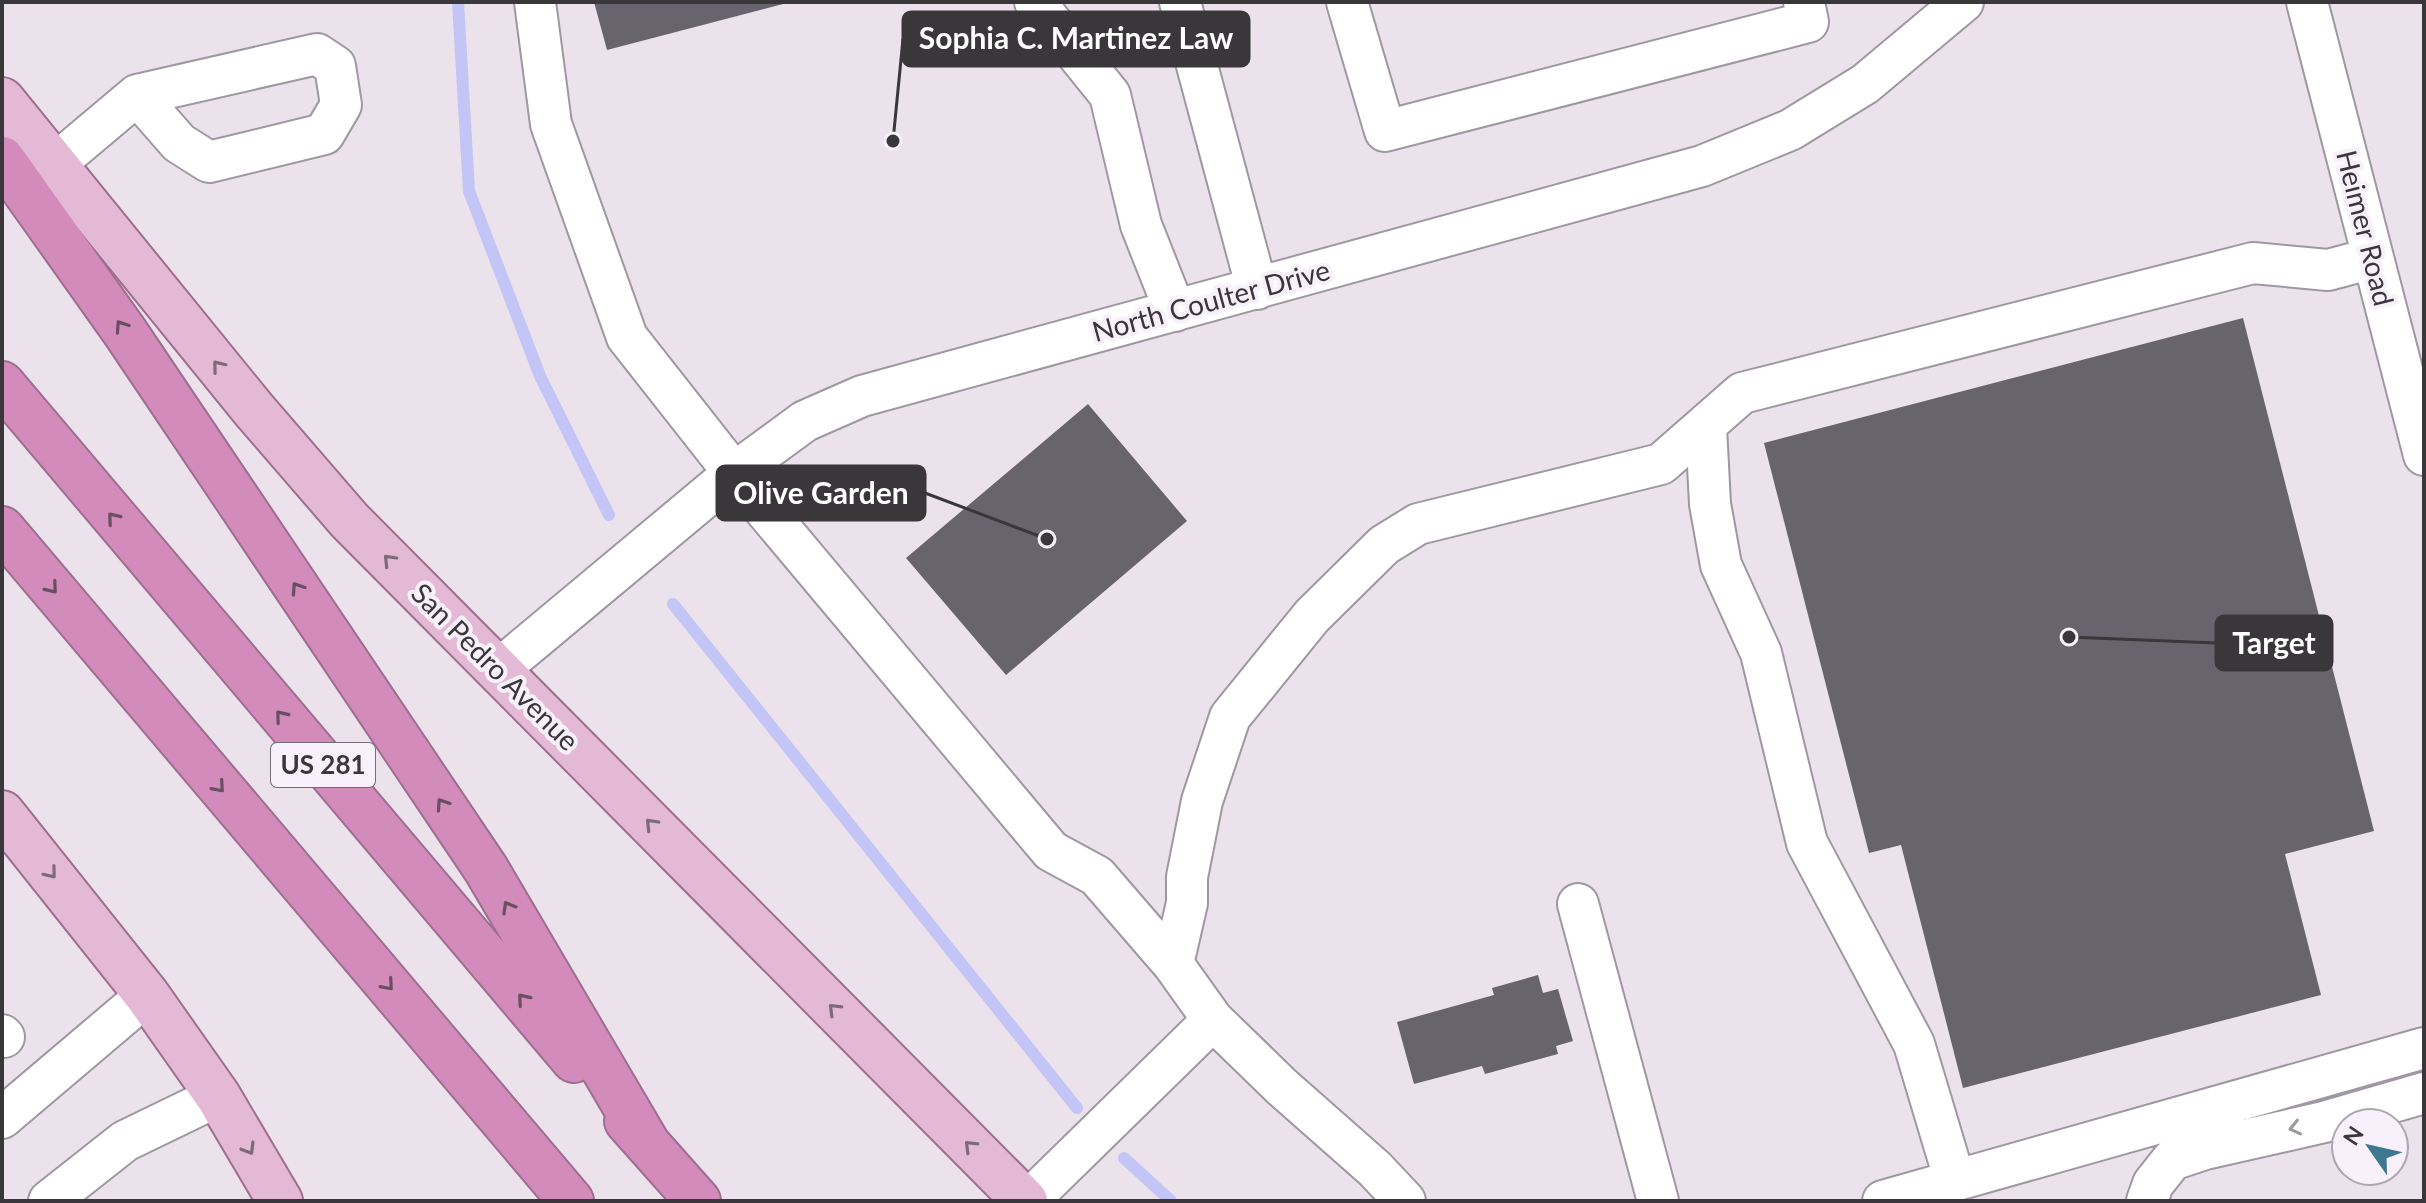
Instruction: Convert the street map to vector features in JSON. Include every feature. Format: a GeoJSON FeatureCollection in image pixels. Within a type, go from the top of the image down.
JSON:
{"type":"FeatureCollection","features":[{"type":"Feature","properties":{"kind":"highway"},"geometry":{"type":"LineString","coordinates":[[2,159],[125,332],[486,869],[647,1143]]}},
{"type":"Feature","properties":{"kind":"highway","name":"US 281"},"geometry":{"type":"LineString","coordinates":[[2,384],[698,1201]]}},
{"type":"Feature","properties":{"kind":"highway","name":"US 281"},"geometry":{"type":"LineString","coordinates":[[2,529],[571,1201]]}},
{"type":"Feature","properties":{"kind":"main road","name":"San Pedro Avenue"},"geometry":{"type":"LineString","coordinates":[[2,100],[302,467],[349,520],[1026,1201]]}},
{"type":"Feature","properties":{"kind":"main road"},"geometry":{"type":"LineString","coordinates":[[2,813],[147,995],[218,1096],[280,1201]]}},
{"type":"Feature","properties":{"kind":"street"},"geometry":{"type":"LineString","coordinates":[[535,2],[551,124],[627,337],[734,473],[1051,851],[1097,876],[1173,964],[1213,1020],[1282,1087],[1375,1169],[1405,1201]]}},
{"type":"Feature","properties":{"kind":"street"},"geometry":{"type":"LineString","coordinates":[[1035,2],[1110,95],[1141,225],[1175,311]]}},
{"type":"Feature","properties":{"kind":"street"},"geometry":{"type":"LineString","coordinates":[[1180,2],[1257,289]]}},
{"type":"Feature","properties":{"kind":"street"},"geometry":{"type":"LineString","coordinates":[[1347,2],[1385,131],[1808,22],[1804,2]]}},
{"type":"Feature","properties":{"kind":"street","name":"North Coulter Drive"},"geometry":{"type":"LineString","coordinates":[[498,670],[734,473],[805,421],[862,396],[1702,166],[1790,130],[1865,84],[1963,2]]}},
{"type":"Feature","properties":{"kind":"street","name":"Heimer Road"},"geometry":{"type":"LineString","coordinates":[[2307,2],[2373,258],[2411,350],[2424,455]]}},
{"type":"Feature","properties":{"kind":"street"},"geometry":{"type":"LineString","coordinates":[[55,164],[137,95]]}},
{"type":"Feature","properties":{"kind":"street"},"geometry":{"type":"LineString","coordinates":[[1173,964],[1187,903],[1187,877],[1202,801],[1230,717],[1312,616],[1384,545],[1418,524],[1661,464],[1742,393],[2253,263],[2328,270],[2373,258]]}},
{"type":"Feature","properties":{"kind":"street"},"geometry":{"type":"LineString","coordinates":[[1706,427],[1710,504],[1721,565],[1730,591],[1761,653],[1807,843],[1914,1044],[1955,1181]]}},
{"type":"Feature","properties":{"kind":"street"},"geometry":{"type":"LineString","coordinates":[[1578,904],[1658,1201]]}},
{"type":"Feature","properties":{"kind":"street"},"geometry":{"type":"LineString","coordinates":[[2,1118],[147,995]]}},
{"type":"Feature","properties":{"kind":"street"},"geometry":{"type":"LineString","coordinates":[[1026,1201],[1213,1020]]}},
{"type":"Feature","properties":{"kind":"street"},"geometry":{"type":"LineString","coordinates":[[1883,1201],[2424,1048]]}},
{"type":"Feature","properties":{"kind":"street"},"geometry":{"type":"LineString","coordinates":[[2147,1201],[2153,1184],[2172,1160],[2424,1093]]}},
{"type":"Feature","properties":{"kind":"street"},"geometry":{"type":"LineString","coordinates":[[49,1201],[125,1141],[218,1096]]}},
{"type":"Feature","properties":{"kind":"building"},"geometry":{"type":"Polygon","coordinates":[[[594,2],[787,2],[787,3],[607,50],[594,2]]]}},
{"type":"Feature","properties":{"kind":"building"},"geometry":{"type":"Polygon","coordinates":[[[2243,318],[2374,831],[2285,854],[2321,995],[1963,1088],[1901,845],[1869,853],[1764,443],[2243,318]]]}},
{"type":"Feature","properties":{"kind":"building"},"geometry":{"type":"Polygon","coordinates":[[[1088,404],[1187,521],[1006,675],[906,558],[1088,404]]]}},
{"type":"Feature","properties":{"kind":"building"},"geometry":{"type":"Polygon","coordinates":[[[1538,975],[1543,993],[1558,989],[1573,1041],[1556,1046],[1558,1054],[1485,1074],[1482,1066],[1414,1084],[1397,1022],[1494,995],[1492,988],[1538,975]]]}},
{"type":"Feature","properties":{"kind":"waterway"},"geometry":{"type":"LineString","coordinates":[[458,2],[469,191],[540,376],[609,515]]}},
{"type":"Feature","properties":{"kind":"waterway"},"geometry":{"type":"LineString","coordinates":[[673,604],[1077,1108]]}},
{"type":"Feature","properties":{"kind":"waterway"},"geometry":{"type":"LineString","coordinates":[[1124,1158],[1171,1201]]}},
{"type":"Feature","properties":{"kind":"place","name":"Sophia C. Martinez Law"},"geometry":{"type":"Point","coordinates":[893,141]}},
{"type":"Feature","properties":{"kind":"place","name":"Olive Garden"},"geometry":{"type":"Point","coordinates":[1047,539]}},
{"type":"Feature","properties":{"kind":"place","name":"Target"},"geometry":{"type":"Point","coordinates":[2069,637]}}]}
